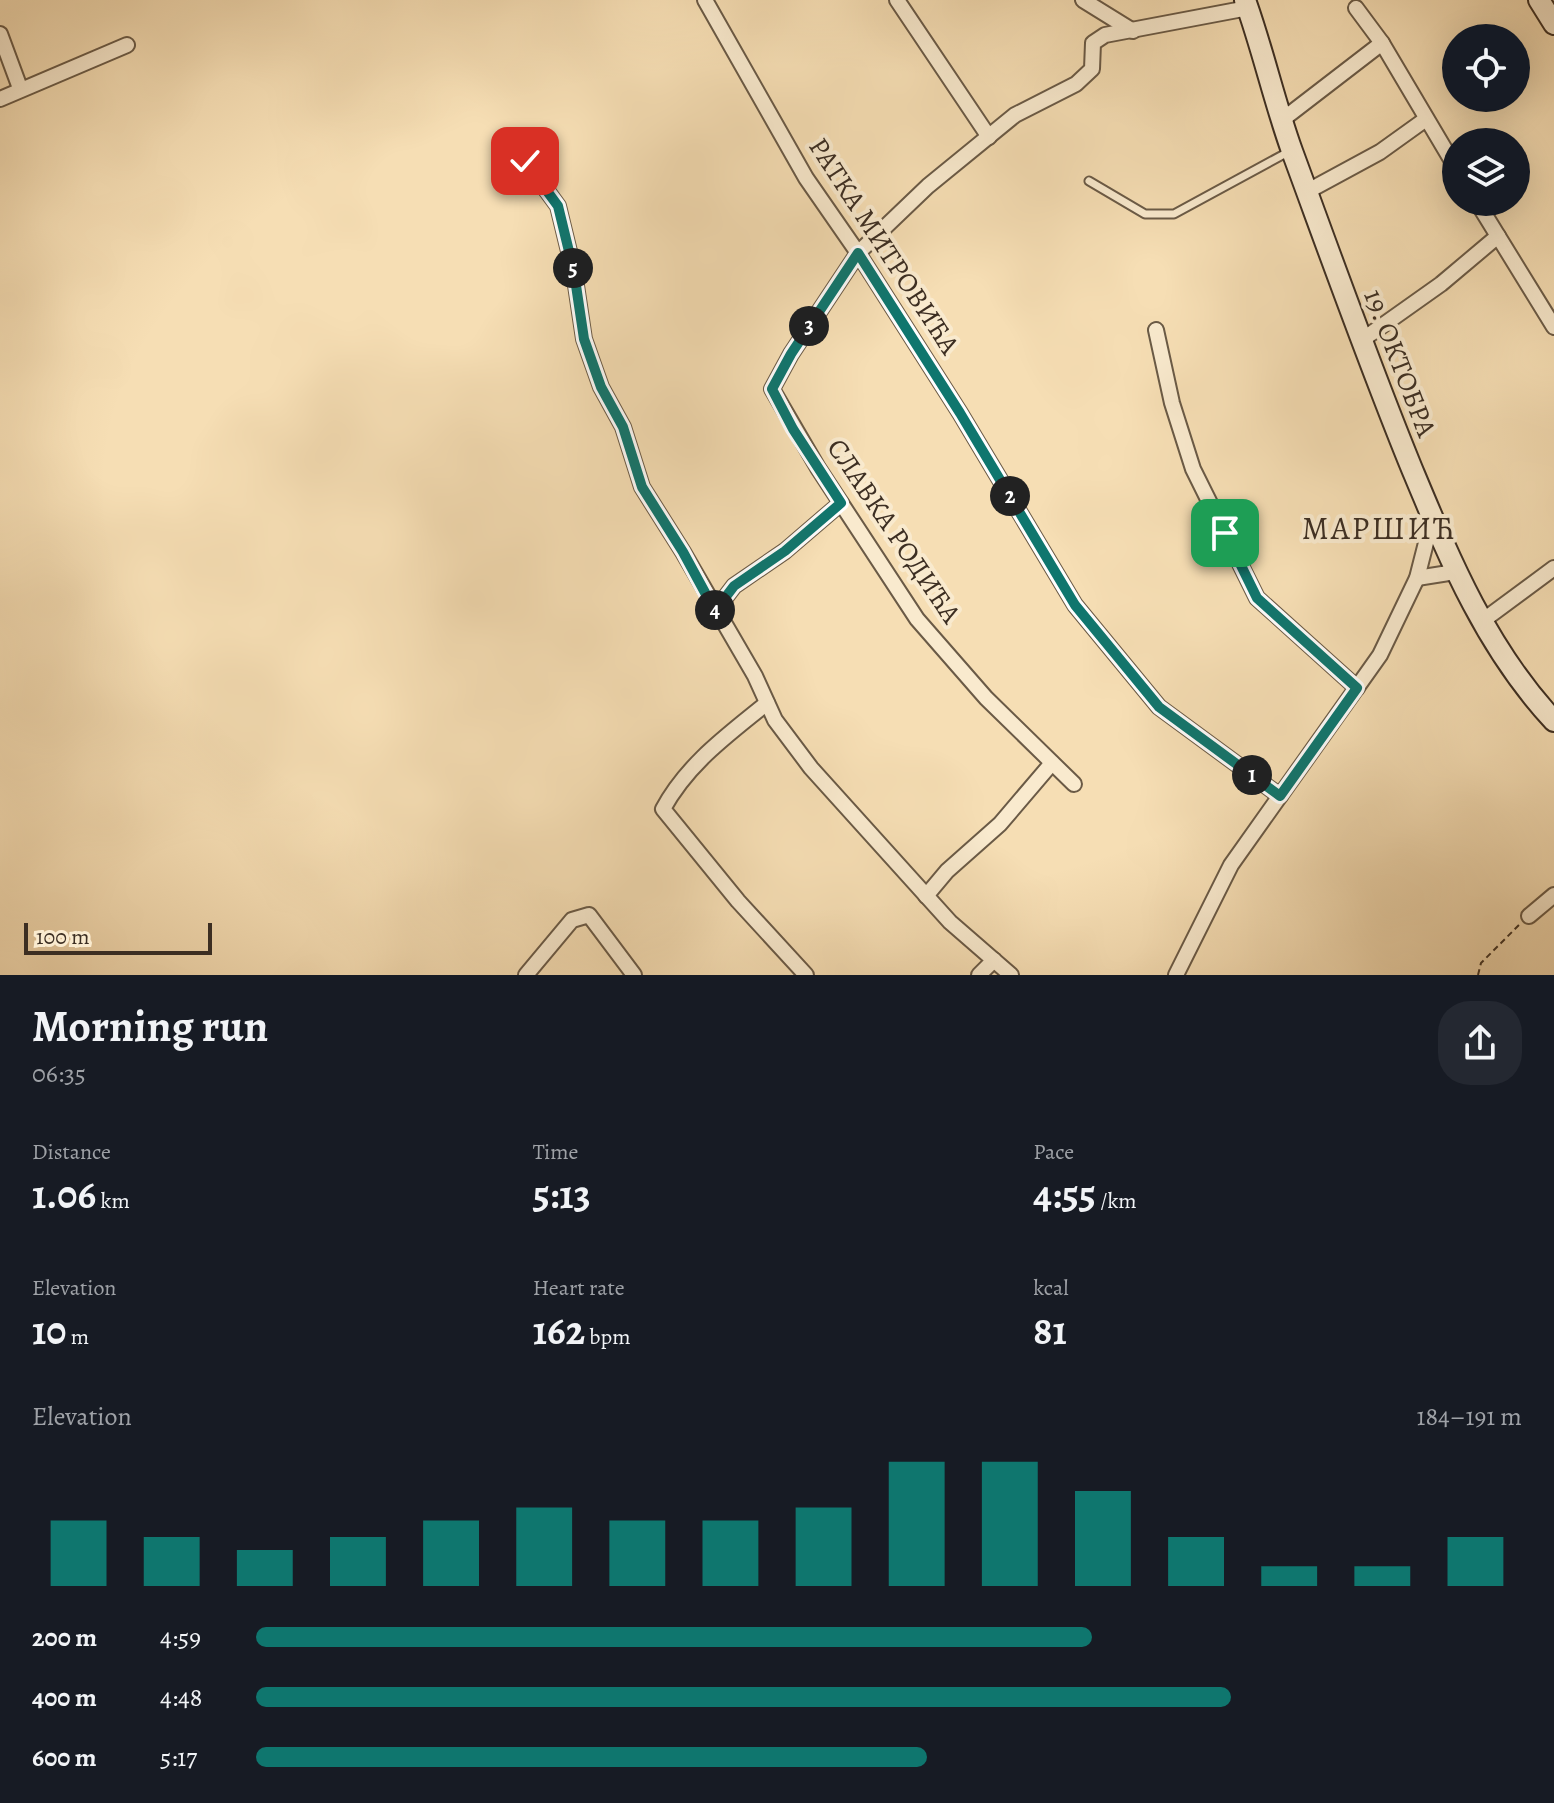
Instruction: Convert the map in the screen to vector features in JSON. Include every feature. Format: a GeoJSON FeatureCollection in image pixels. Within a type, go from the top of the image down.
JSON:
{"type":"FeatureCollection","features":[{"type":"Feature","properties":{"kind":"street","name":"РАТКА МИТРОВИЋА"},"geometry":{"type":"LineString","coordinates":[[705,0],[806,178],[960,413],[1075,605],[1159,707],[1280,796]]}},
{"type":"Feature","properties":{"kind":"street"},"geometry":{"type":"LineString","coordinates":[[897,0],[989,137]]}},
{"type":"Feature","properties":{"kind":"street"},"geometry":{"type":"LineString","coordinates":[[1083,0],[1133,31]]}},
{"type":"Feature","properties":{"kind":"street"},"geometry":{"type":"LineString","coordinates":[[1539,0],[1554,24]]}},
{"type":"Feature","properties":{"kind":"street"},"geometry":{"type":"LineString","coordinates":[[858,253],[928,186],[1015,115],[1076,84],[1092,69],[1093,43],[1105,35],[1246,4]]}},
{"type":"Feature","properties":{"kind":"street","name":"19. ОКТОБРА"},"geometry":{"type":"LineString","coordinates":[[1246,4],[1292,150],[1362,340],[1455,572],[1509,668],[1554,721]]}},
{"type":"Feature","properties":{"kind":"street"},"geometry":{"type":"LineString","coordinates":[[1356,8],[1382,43],[1442,145]]}},
{"type":"Feature","properties":{"kind":"street"},"geometry":{"type":"LineString","coordinates":[[0,34],[20,88]]}},
{"type":"Feature","properties":{"kind":"street"},"geometry":{"type":"LineString","coordinates":[[1282,120],[1382,43]]}},
{"type":"Feature","properties":{"kind":"street"},"geometry":{"type":"LineString","coordinates":[[0,99],[127,45]]}},
{"type":"Feature","properties":{"kind":"street"},"geometry":{"type":"LineString","coordinates":[[1308,191],[1380,152],[1426,119]]}},
{"type":"Feature","properties":{"kind":"street"},"geometry":{"type":"LineString","coordinates":[[525,161],[558,206],[574,272],[584,339],[601,387],[623,427],[642,487],[755,676],[775,720],[811,768],[950,922],[1011,975]]}},
{"type":"Feature","properties":{"kind":"street"},"geometry":{"type":"LineString","coordinates":[[1486,216],[1554,327]]}},
{"type":"Feature","properties":{"kind":"street"},"geometry":{"type":"LineString","coordinates":[[1362,340],[1441,284],[1498,236]]}},
{"type":"Feature","properties":{"kind":"street","name":"СЛАВКА РОДИЋА"},"geometry":{"type":"LineString","coordinates":[[858,253],[791,354],[772,389],[793,429],[917,619],[986,698],[1074,784]]}},
{"type":"Feature","properties":{"kind":"street"},"geometry":{"type":"LineString","coordinates":[[1156,330],[1172,403],[1193,469],[1257,598],[1357,688]]}},
{"type":"Feature","properties":{"kind":"street"},"geometry":{"type":"LineString","coordinates":[[715,611],[734,586],[785,551],[841,503]]}},
{"type":"Feature","properties":{"kind":"street"},"geometry":{"type":"LineString","coordinates":[[1176,975],[1231,865],[1380,655],[1417,578],[1428,535],[1436,526]]}},
{"type":"Feature","properties":{"kind":"street"},"geometry":{"type":"LineString","coordinates":[[1481,622],[1554,568]]}},
{"type":"Feature","properties":{"kind":"street"},"geometry":{"type":"LineString","coordinates":[[1417,578],[1455,572]]}},
{"type":"Feature","properties":{"kind":"street"},"geometry":{"type":"LineString","coordinates":[[767,703],[706,753],[678,783],[663,809],[738,901],[806,975]]}},
{"type":"Feature","properties":{"kind":"street"},"geometry":{"type":"LineString","coordinates":[[926,896],[947,871],[1000,824],[1052,763]]}},
{"type":"Feature","properties":{"kind":"street"},"geometry":{"type":"LineString","coordinates":[[1529,916],[1554,895]]}},
{"type":"Feature","properties":{"kind":"street"},"geometry":{"type":"LineString","coordinates":[[526,975],[572,920],[589,915],[634,975]]}},
{"type":"Feature","properties":{"kind":"street"},"geometry":{"type":"LineString","coordinates":[[979,975],[994,960]]}},
{"type":"Feature","properties":{"kind":"lane"},"geometry":{"type":"LineString","coordinates":[[1089,181],[1145,214],[1174,214],[1292,150]]}},
{"type":"Feature","properties":{"kind":"path"},"geometry":{"type":"LineString","coordinates":[[1478,975],[1481,963],[1529,916]]}},
{"type":"Feature","properties":{"kind":"district","name":"МАРШИЋ"},"geometry":{"type":"Point","coordinates":[1379,528]}},
{"type":"Feature","properties":{"kind":"route"},"geometry":{"type":"LineString","coordinates":[[525,161],[558,206],[574,272],[584,339],[601,387],[623,427],[642,487],[715,611],[734,586],[785,551],[841,503],[793,429],[772,389],[791,354],[858,253],[960,413],[1075,605],[1159,707],[1280,796],[1357,688],[1257,598],[1225,533]]}}]}
